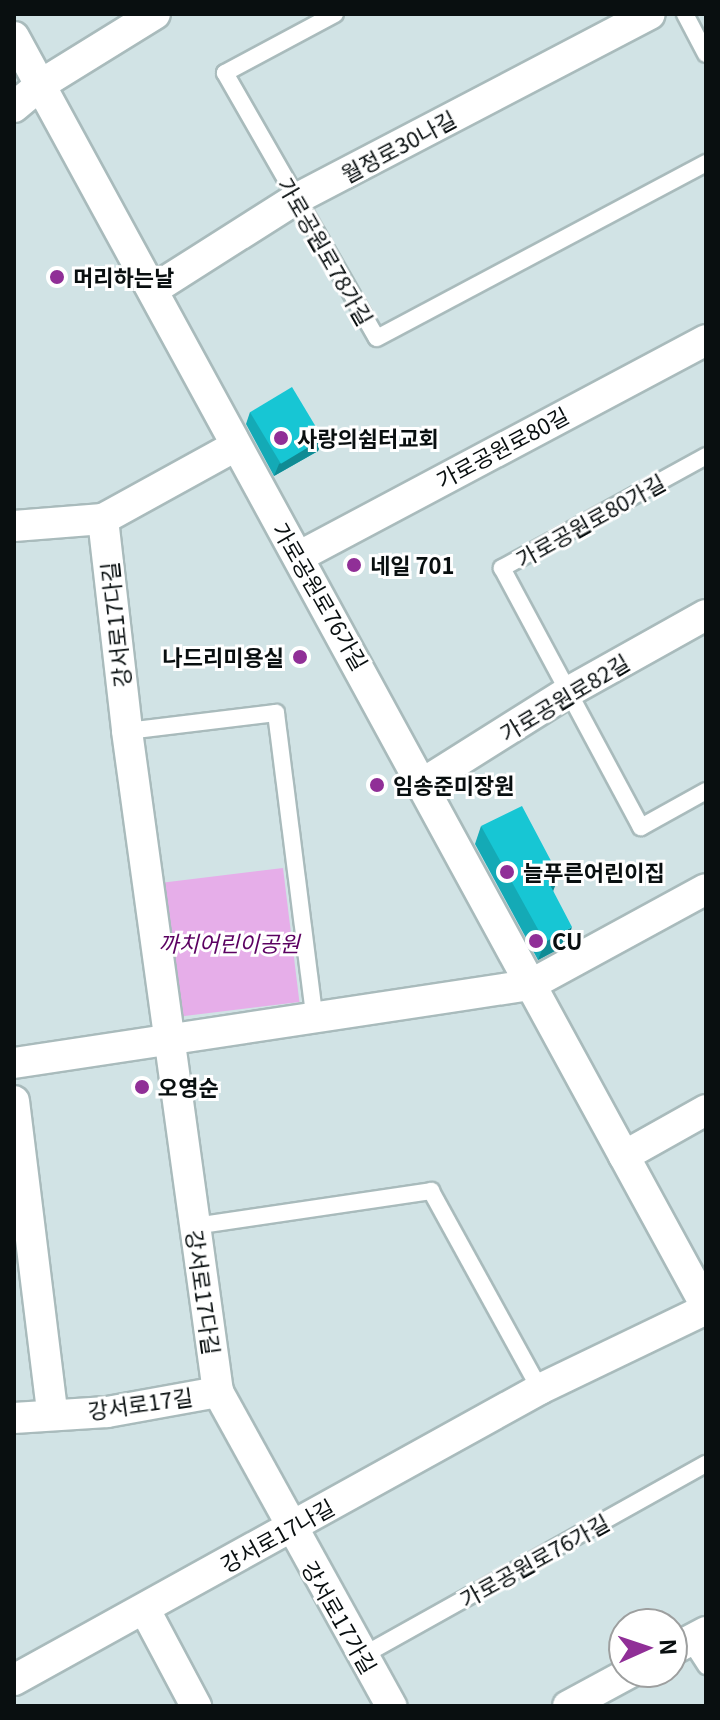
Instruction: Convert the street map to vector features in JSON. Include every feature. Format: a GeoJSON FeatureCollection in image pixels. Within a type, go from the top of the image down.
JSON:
{"type":"FeatureCollection","features":[{"type":"Feature","properties":{"kind":"street"},"geometry":{"type":"LineString","coordinates":[[14,107],[40,85],[155,14]]}},
{"type":"Feature","properties":{"kind":"street","name":"월정로30나길"},"geometry":{"type":"LineString","coordinates":[[154,289],[296,199],[650,14]]}},
{"type":"Feature","properties":{"kind":"street","name":"가로공원로76가길"},"geometry":{"type":"LineString","coordinates":[[14,37],[154,289],[234,447],[300,556],[425,782],[530,985],[706,1307]]}},
{"type":"Feature","properties":{"kind":"street","name":"가로공원로80길"},"geometry":{"type":"LineString","coordinates":[[300,556],[706,340]]}},
{"type":"Feature","properties":{"kind":"street"},"geometry":{"type":"LineString","coordinates":[[14,526],[103,519],[234,447]]}},
{"type":"Feature","properties":{"kind":"street","name":"강서로17다길"},"geometry":{"type":"LineString","coordinates":[[103,519],[127,731],[218,1392],[289,1528]]}},
{"type":"Feature","properties":{"kind":"street","name":"가로공원로82길"},"geometry":{"type":"LineString","coordinates":[[425,782],[568,692],[706,615]]}},
{"type":"Feature","properties":{"kind":"street"},"geometry":{"type":"LineString","coordinates":[[14,1063],[168,1039],[315,1022],[530,985],[706,889]]}},
{"type":"Feature","properties":{"kind":"street"},"geometry":{"type":"LineString","coordinates":[[14,1101],[52,1412]]}},
{"type":"Feature","properties":{"kind":"street"},"geometry":{"type":"LineString","coordinates":[[624,1156],[706,1110]]}},
{"type":"Feature","properties":{"kind":"street","name":"강서로17나길"},"geometry":{"type":"LineString","coordinates":[[14,1680],[540,1389],[706,1307]]}},
{"type":"Feature","properties":{"kind":"street","name":"강서로17길"},"geometry":{"type":"LineString","coordinates":[[14,1418],[52,1412],[107,1412],[218,1392]]}},
{"type":"Feature","properties":{"kind":"street","name":"강서로17가길"},"geometry":{"type":"LineString","coordinates":[[289,1528],[391,1706]]}},
{"type":"Feature","properties":{"kind":"street"},"geometry":{"type":"LineString","coordinates":[[145,1610],[196,1706]]}},
{"type":"Feature","properties":{"kind":"street"},"geometry":{"type":"LineString","coordinates":[[568,1706],[608,1684]]}},
{"type":"Feature","properties":{"kind":"lane","name":"가로공원로78가길"},"geometry":{"type":"LineString","coordinates":[[335,14],[225,73],[377,338],[706,163]]}},
{"type":"Feature","properties":{"kind":"lane"},"geometry":{"type":"LineString","coordinates":[[685,14],[706,54]]}},
{"type":"Feature","properties":{"kind":"lane","name":"가로공원로80가길"},"geometry":{"type":"LineString","coordinates":[[706,456],[502,568],[641,827],[706,791]]}},
{"type":"Feature","properties":{"kind":"lane"},"geometry":{"type":"LineString","coordinates":[[127,731],[276,713],[315,1022]]}},
{"type":"Feature","properties":{"kind":"lane"},"geometry":{"type":"LineString","coordinates":[[195,1226],[431,1191],[540,1389]]}},
{"type":"Feature","properties":{"kind":"lane","name":"가로공원로76가길"},"geometry":{"type":"LineString","coordinates":[[362,1656],[706,1464]]}},
{"type":"Feature","properties":{"kind":"lane"},"geometry":{"type":"LineString","coordinates":[[689,1641],[706,1666]]}},
{"type":"Feature","properties":{"kind":"green space","name":"까치어린이공원"},"geometry":{"type":"Polygon","coordinates":[[[283,868],[299,1002],[174,1017],[158,883],[283,868]]]}},
{"type":"Feature","properties":{"kind":"building","name":"사랑의쉼터교회"},"geometry":{"type":"Polygon","coordinates":[[[292,387],[323,438],[281,464],[250,412],[292,387]]]}},
{"type":"Feature","properties":{"kind":"building"},"geometry":{"type":"Polygon","coordinates":[[[522,806],[559,876],[548,881],[572,927],[545,942],[481,826],[522,806]]]}},
{"type":"Feature","properties":{"kind":"place","name":"머리하는날"},"geometry":{"type":"Point","coordinates":[57,277]}},
{"type":"Feature","properties":{"kind":"place","name":"사랑의쉼터교회"},"geometry":{"type":"Point","coordinates":[281,438]}},
{"type":"Feature","properties":{"kind":"place","name":"네일 701"},"geometry":{"type":"Point","coordinates":[354,565]}},
{"type":"Feature","properties":{"kind":"place","name":"나드리미용실"},"geometry":{"type":"Point","coordinates":[300,657]}},
{"type":"Feature","properties":{"kind":"place","name":"임송준미장원"},"geometry":{"type":"Point","coordinates":[377,785]}},
{"type":"Feature","properties":{"kind":"place","name":"늘푸른어린이집"},"geometry":{"type":"Point","coordinates":[507,872]}},
{"type":"Feature","properties":{"kind":"place","name":"CU"},"geometry":{"type":"Point","coordinates":[536,941]}},
{"type":"Feature","properties":{"kind":"place","name":"오영순"},"geometry":{"type":"Point","coordinates":[142,1087]}}]}
